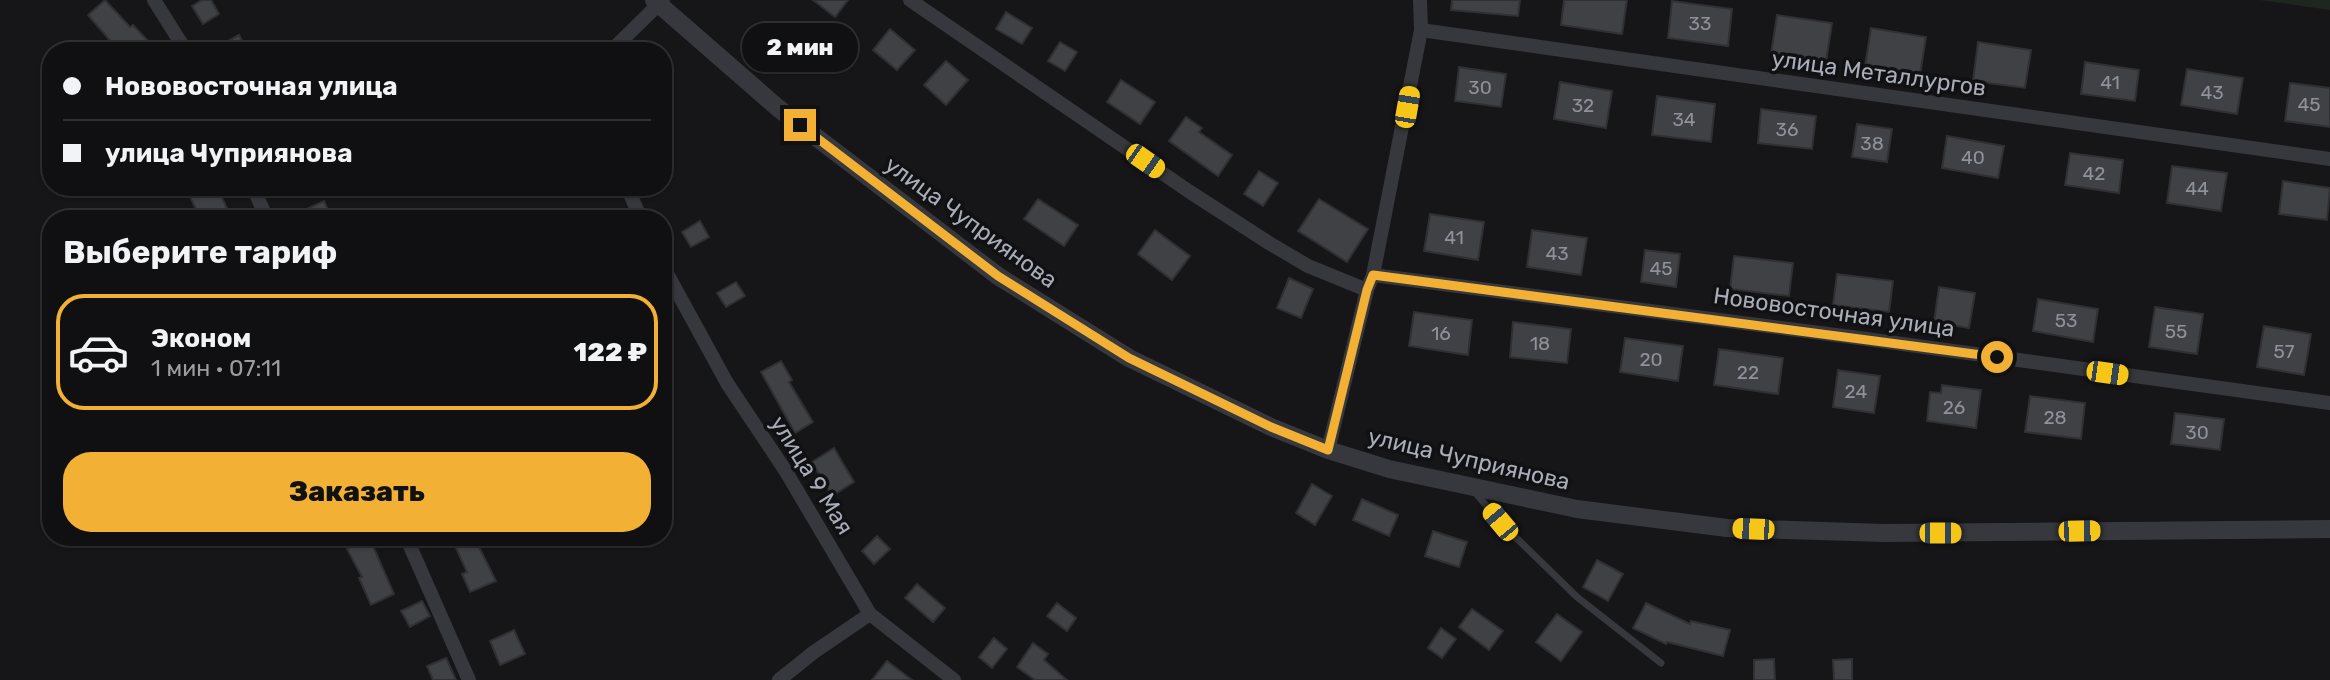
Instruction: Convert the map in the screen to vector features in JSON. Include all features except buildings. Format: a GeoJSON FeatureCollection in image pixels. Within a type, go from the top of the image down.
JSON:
{"type":"FeatureCollection","features":[{"type":"Feature","properties":{"kind":"street"},"geometry":{"type":"LineString","coordinates":[[155,0],[181,42]]}},
{"type":"Feature","properties":{"kind":"street"},"geometry":{"type":"LineString","coordinates":[[910,0],[1269,243],[1308,266],[1367,290]]}},
{"type":"Feature","properties":{"kind":"street"},"geometry":{"type":"LineString","coordinates":[[1328,450],[1373,275],[1421,30],[1420,0]]}},
{"type":"Feature","properties":{"kind":"street"},"geometry":{"type":"LineString","coordinates":[[620,42],[659,1]]}},
{"type":"Feature","properties":{"kind":"street","name":"улица Чуприянова"},"geometry":{"type":"LineString","coordinates":[[659,1],[778,108],[998,276],[1129,358],[1271,427],[1328,450],[1389,469],[1577,509],[1727,528],[1884,533],[2330,529]]}},
{"type":"Feature","properties":{"kind":"street","name":"улица Металлургов"},"geometry":{"type":"LineString","coordinates":[[1421,30],[2330,159]]}},
{"type":"Feature","properties":{"kind":"street","name":"Нововосточная улица"},"geometry":{"type":"LineString","coordinates":[[1373,275],[2330,403]]}},
{"type":"Feature","properties":{"kind":"street","name":"улица 9 Мая"},"geometry":{"type":"LineString","coordinates":[[672,282],[727,383],[785,470],[870,614],[954,680]]}},
{"type":"Feature","properties":{"kind":"street"},"geometry":{"type":"LineString","coordinates":[[410,546],[469,680]]}},
{"type":"Feature","properties":{"kind":"street"},"geometry":{"type":"LineString","coordinates":[[779,680],[814,652],[870,614]]}},
{"type":"Feature","properties":{"kind":"lane"},"geometry":{"type":"LineString","coordinates":[[1471,488],[1500,522],[1577,597],[1661,663]]}},
{"type":"Feature","properties":{"kind":"shaded area"},"geometry":{"type":"Polygon","coordinates":[[[2260,0],[2330,0],[2330,10],[2260,0]]]}},
{"type":"Feature","properties":{"kind":"route"},"geometry":{"type":"LineString","coordinates":[[800,125],[998,276],[1129,358],[1271,427],[1328,450],[1373,275],[1997,357]]}}]}
